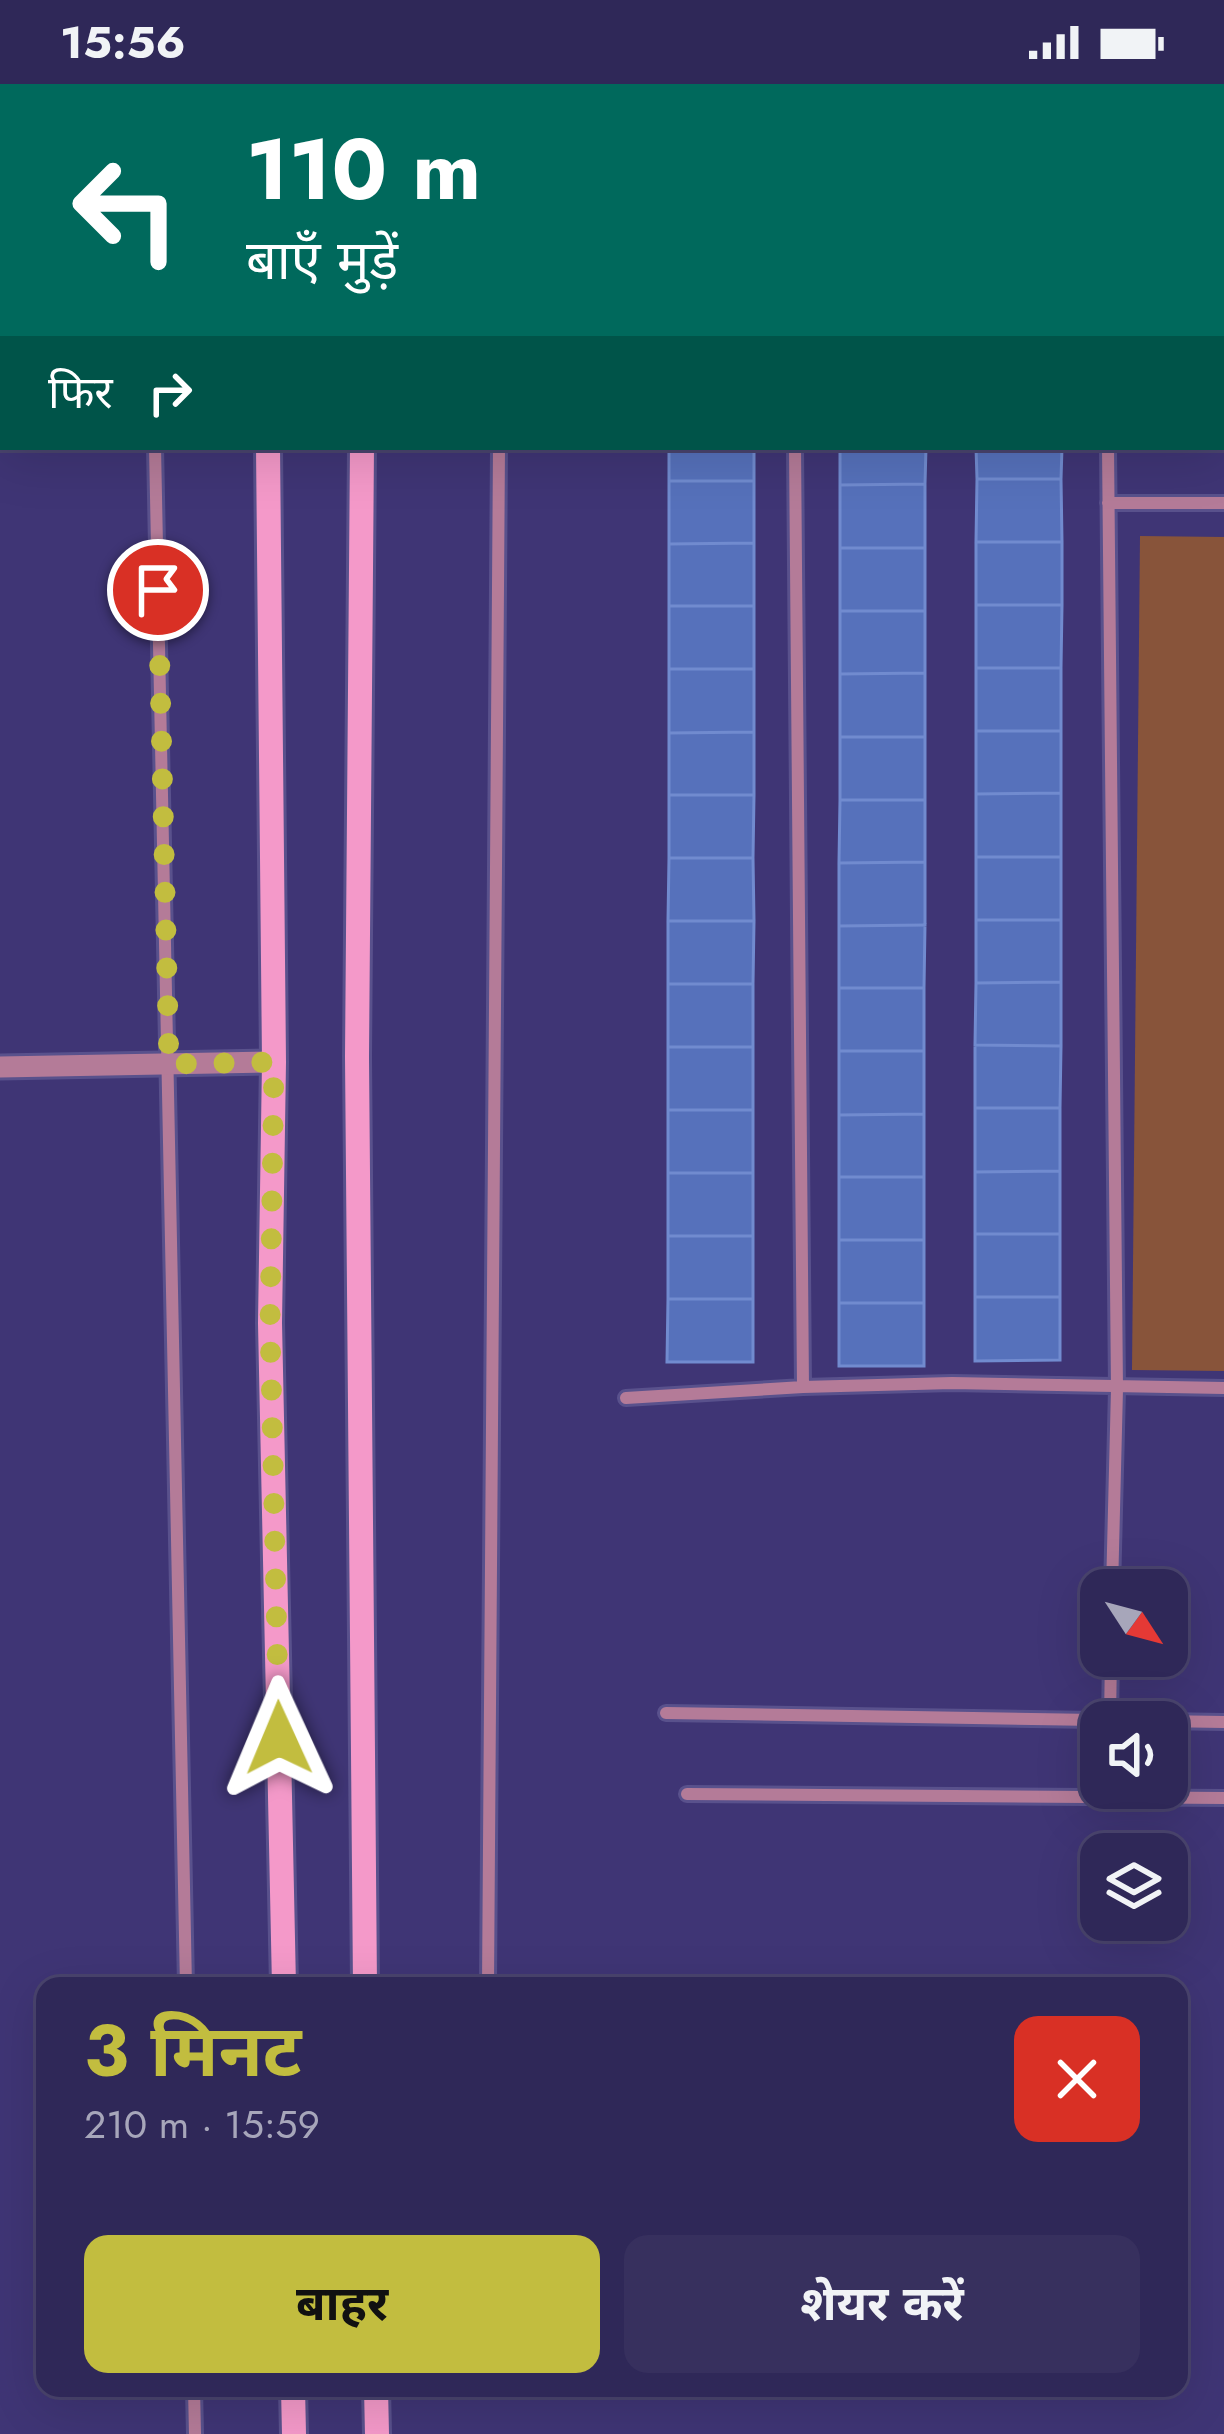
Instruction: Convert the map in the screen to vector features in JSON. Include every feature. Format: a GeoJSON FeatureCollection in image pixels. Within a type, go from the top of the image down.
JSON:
{"type":"FeatureCollection","features":[{"type":"Feature","properties":{"kind":"main road"},"geometry":{"type":"LineString","coordinates":[[268,450],[274,1062],[270,1324],[284,1977]]}},
{"type":"Feature","properties":{"kind":"main road"},"geometry":{"type":"LineString","coordinates":[[362,450],[357,1081],[365,1977]]}},
{"type":"Feature","properties":{"kind":"main road"},"geometry":{"type":"LineString","coordinates":[[293,2397],[294,2434]]}},
{"type":"Feature","properties":{"kind":"main road"},"geometry":{"type":"LineString","coordinates":[[376,2397],[377,2434]]}},
{"type":"Feature","properties":{"kind":"street"},"geometry":{"type":"LineString","coordinates":[[155,450],[186,1977]]}},
{"type":"Feature","properties":{"kind":"street"},"geometry":{"type":"LineString","coordinates":[[488,1977],[500,450]]}},
{"type":"Feature","properties":{"kind":"street"},"geometry":{"type":"LineString","coordinates":[[795,450],[803,1387]]}},
{"type":"Feature","properties":{"kind":"street"},"geometry":{"type":"LineString","coordinates":[[1108,450],[1117,1389],[1113,1569]]}},
{"type":"Feature","properties":{"kind":"street"},"geometry":{"type":"LineString","coordinates":[[1108,503],[1224,503]]}},
{"type":"Feature","properties":{"kind":"street"},"geometry":{"type":"LineString","coordinates":[[0,1067],[274,1062]]}},
{"type":"Feature","properties":{"kind":"street"},"geometry":{"type":"LineString","coordinates":[[626,1397],[952,1383],[1224,1388]]}},
{"type":"Feature","properties":{"kind":"street"},"geometry":{"type":"LineString","coordinates":[[667,1713],[1080,1720]]}},
{"type":"Feature","properties":{"kind":"street"},"geometry":{"type":"LineString","coordinates":[[1188,1721],[1224,1722]]}},
{"type":"Feature","properties":{"kind":"street"},"geometry":{"type":"LineString","coordinates":[[687,1794],[1224,1798]]}},
{"type":"Feature","properties":{"kind":"street"},"geometry":{"type":"LineString","coordinates":[[194,2397],[195,2434]]}},
{"type":"Feature","properties":{"kind":"shaded area"},"geometry":{"type":"Polygon","coordinates":[[[1140,536],[1224,537],[1224,1371],[1132,1370],[1140,536]]]}},
{"type":"Feature","properties":{"kind":"building"},"geometry":{"type":"Polygon","coordinates":[[[669,450],[754,450],[754,481],[669,481],[669,450]]]}},
{"type":"Feature","properties":{"kind":"building"},"geometry":{"type":"Polygon","coordinates":[[[840,450],[926,450],[925,484],[840,485],[840,450]]]}},
{"type":"Feature","properties":{"kind":"building"},"geometry":{"type":"Polygon","coordinates":[[[976,450],[1062,450],[1061,479],[977,479],[976,450]]]}},
{"type":"Feature","properties":{"kind":"building"},"geometry":{"type":"Polygon","coordinates":[[[977,479],[1061,479],[1062,542],[976,542],[977,479]]]}},
{"type":"Feature","properties":{"kind":"building"},"geometry":{"type":"Polygon","coordinates":[[[669,481],[754,481],[754,543],[669,544],[669,481]]]}},
{"type":"Feature","properties":{"kind":"building"},"geometry":{"type":"Polygon","coordinates":[[[925,484],[925,548],[840,548],[840,485],[925,484]]]}},
{"type":"Feature","properties":{"kind":"building"},"geometry":{"type":"Polygon","coordinates":[[[976,542],[1062,542],[1062,605],[976,605],[976,542]]]}},
{"type":"Feature","properties":{"kind":"building"},"geometry":{"type":"Polygon","coordinates":[[[754,543],[754,606],[669,606],[669,544],[754,543]]]}},
{"type":"Feature","properties":{"kind":"building"},"geometry":{"type":"Polygon","coordinates":[[[840,548],[925,548],[925,611],[840,611],[840,548]]]}},
{"type":"Feature","properties":{"kind":"building"},"geometry":{"type":"Polygon","coordinates":[[[976,605],[1062,605],[1061,668],[976,668],[976,605]]]}},
{"type":"Feature","properties":{"kind":"building"},"geometry":{"type":"Polygon","coordinates":[[[669,606],[754,606],[754,669],[669,669],[669,606]]]}},
{"type":"Feature","properties":{"kind":"building"},"geometry":{"type":"Polygon","coordinates":[[[840,611],[925,611],[925,673],[840,674],[840,611]]]}},
{"type":"Feature","properties":{"kind":"building"},"geometry":{"type":"Polygon","coordinates":[[[976,668],[1061,668],[1061,731],[976,731],[976,668]]]}},
{"type":"Feature","properties":{"kind":"building"},"geometry":{"type":"Polygon","coordinates":[[[669,669],[754,669],[754,732],[669,733],[669,669]]]}},
{"type":"Feature","properties":{"kind":"building"},"geometry":{"type":"Polygon","coordinates":[[[925,673],[925,737],[840,737],[840,674],[925,673]]]}},
{"type":"Feature","properties":{"kind":"building"},"geometry":{"type":"Polygon","coordinates":[[[976,731],[1061,731],[1061,793],[976,794],[976,731]]]}},
{"type":"Feature","properties":{"kind":"building"},"geometry":{"type":"Polygon","coordinates":[[[754,732],[754,795],[669,795],[669,733],[754,732]]]}},
{"type":"Feature","properties":{"kind":"building"},"geometry":{"type":"Polygon","coordinates":[[[840,737],[925,737],[925,800],[840,800],[840,737]]]}},
{"type":"Feature","properties":{"kind":"building"},"geometry":{"type":"Polygon","coordinates":[[[1061,793],[1061,857],[976,857],[976,794],[1061,793]]]}},
{"type":"Feature","properties":{"kind":"building"},"geometry":{"type":"Polygon","coordinates":[[[669,795],[754,795],[753,858],[669,858],[669,795]]]}},
{"type":"Feature","properties":{"kind":"building"},"geometry":{"type":"Polygon","coordinates":[[[840,800],[925,800],[925,862],[839,863],[840,800]]]}},
{"type":"Feature","properties":{"kind":"building"},"geometry":{"type":"Polygon","coordinates":[[[976,857],[1061,857],[1061,920],[976,920],[976,857]]]}},
{"type":"Feature","properties":{"kind":"building"},"geometry":{"type":"Polygon","coordinates":[[[669,858],[753,858],[754,921],[668,921],[669,858]]]}},
{"type":"Feature","properties":{"kind":"building"},"geometry":{"type":"Polygon","coordinates":[[[925,862],[925,925],[839,926],[839,863],[925,862]]]}},
{"type":"Feature","properties":{"kind":"building"},"geometry":{"type":"Polygon","coordinates":[[[976,920],[1061,920],[1061,982],[976,983],[976,920]]]}},
{"type":"Feature","properties":{"kind":"building"},"geometry":{"type":"Polygon","coordinates":[[[668,921],[754,921],[753,984],[668,984],[668,921]]]}},
{"type":"Feature","properties":{"kind":"building"},"geometry":{"type":"Polygon","coordinates":[[[925,925],[924,988],[839,988],[839,926],[925,925]]]}},
{"type":"Feature","properties":{"kind":"building"},"geometry":{"type":"Polygon","coordinates":[[[1061,982],[1061,1046],[975,1045],[976,983],[1061,982]]]}},
{"type":"Feature","properties":{"kind":"building"},"geometry":{"type":"Polygon","coordinates":[[[668,984],[753,984],[753,1047],[668,1047],[668,984]]]}},
{"type":"Feature","properties":{"kind":"building"},"geometry":{"type":"Polygon","coordinates":[[[839,988],[924,988],[924,1051],[839,1051],[839,988]]]}},
{"type":"Feature","properties":{"kind":"building"},"geometry":{"type":"Polygon","coordinates":[[[975,1045],[1061,1046],[1060,1108],[975,1108],[975,1045]]]}},
{"type":"Feature","properties":{"kind":"building"},"geometry":{"type":"Polygon","coordinates":[[[668,1047],[753,1047],[753,1110],[668,1110],[668,1047]]]}},
{"type":"Feature","properties":{"kind":"building"},"geometry":{"type":"Polygon","coordinates":[[[839,1051],[924,1051],[924,1114],[839,1115],[839,1051]]]}},
{"type":"Feature","properties":{"kind":"building"},"geometry":{"type":"Polygon","coordinates":[[[975,1108],[1060,1108],[1060,1171],[975,1172],[975,1108]]]}},
{"type":"Feature","properties":{"kind":"building"},"geometry":{"type":"Polygon","coordinates":[[[668,1110],[753,1110],[753,1173],[668,1173],[668,1110]]]}},
{"type":"Feature","properties":{"kind":"building"},"geometry":{"type":"Polygon","coordinates":[[[924,1114],[924,1177],[839,1177],[839,1115],[924,1114]]]}},
{"type":"Feature","properties":{"kind":"building"},"geometry":{"type":"Polygon","coordinates":[[[1060,1171],[1060,1234],[975,1234],[975,1172],[1060,1171]]]}},
{"type":"Feature","properties":{"kind":"building"},"geometry":{"type":"Polygon","coordinates":[[[668,1173],[753,1173],[753,1236],[668,1236],[668,1173]]]}},
{"type":"Feature","properties":{"kind":"building"},"geometry":{"type":"Polygon","coordinates":[[[839,1177],[924,1177],[924,1240],[839,1240],[839,1177]]]}},
{"type":"Feature","properties":{"kind":"building"},"geometry":{"type":"Polygon","coordinates":[[[975,1234],[1060,1234],[1060,1297],[975,1297],[975,1234]]]}},
{"type":"Feature","properties":{"kind":"building"},"geometry":{"type":"Polygon","coordinates":[[[668,1236],[753,1236],[753,1299],[668,1299],[668,1236]]]}},
{"type":"Feature","properties":{"kind":"building"},"geometry":{"type":"Polygon","coordinates":[[[839,1240],[924,1240],[924,1303],[839,1303],[839,1240]]]}},
{"type":"Feature","properties":{"kind":"building"},"geometry":{"type":"Polygon","coordinates":[[[975,1297],[1060,1297],[1060,1360],[975,1361],[975,1297]]]}},
{"type":"Feature","properties":{"kind":"building"},"geometry":{"type":"Polygon","coordinates":[[[668,1299],[753,1299],[753,1362],[667,1362],[668,1299]]]}},
{"type":"Feature","properties":{"kind":"building"},"geometry":{"type":"Polygon","coordinates":[[[839,1303],[924,1303],[924,1366],[839,1366],[839,1303]]]}},
{"type":"Feature","properties":{"kind":"route"},"geometry":{"type":"LineString","coordinates":[[158,590],[169,1064],[274,1062],[270,1324],[279,1738]]}}]}
